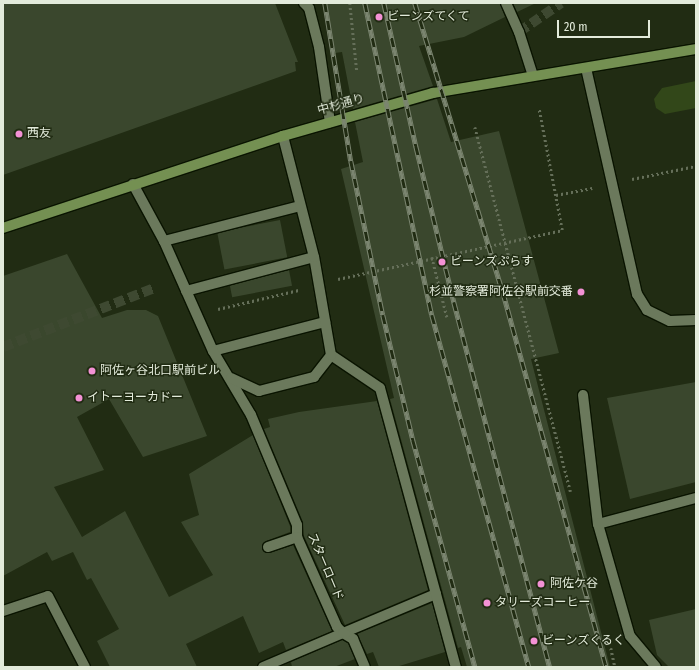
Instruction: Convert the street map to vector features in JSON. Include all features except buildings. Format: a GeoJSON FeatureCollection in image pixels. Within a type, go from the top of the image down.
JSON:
{"type":"FeatureCollection","features":[{"type":"Feature","properties":{"kind":"main road","name":"中杉通り"},"geometry":{"type":"LineString","coordinates":[[3,228],[133,184],[283,136],[433,93],[696,49]]}},
{"type":"Feature","properties":{"kind":"street"},"geometry":{"type":"LineString","coordinates":[[304,3],[309,8],[319,47],[330,122]]}},
{"type":"Feature","properties":{"kind":"street"},"geometry":{"type":"LineString","coordinates":[[506,3],[519,32],[533,76]]}},
{"type":"Feature","properties":{"kind":"street"},"geometry":{"type":"LineString","coordinates":[[586,68],[637,294],[647,310],[670,321],[696,320]]}},
{"type":"Feature","properties":{"kind":"street"},"geometry":{"type":"LineString","coordinates":[[283,136],[314,257],[331,355],[380,388],[456,667]]}},
{"type":"Feature","properties":{"kind":"street","name":"スターロード"},"geometry":{"type":"LineString","coordinates":[[133,184],[164,241],[213,351],[231,378],[251,415],[297,525],[297,537],[337,627],[352,639],[365,667]]}},
{"type":"Feature","properties":{"kind":"street"},"geometry":{"type":"LineString","coordinates":[[164,241],[300,206]]}},
{"type":"Feature","properties":{"kind":"street"},"geometry":{"type":"LineString","coordinates":[[186,291],[314,257]]}},
{"type":"Feature","properties":{"kind":"street"},"geometry":{"type":"LineString","coordinates":[[213,351],[325,322]]}},
{"type":"Feature","properties":{"kind":"street"},"geometry":{"type":"LineString","coordinates":[[231,378],[259,391],[314,377],[331,355]]}},
{"type":"Feature","properties":{"kind":"street"},"geometry":{"type":"LineString","coordinates":[[583,395],[598,524],[630,636],[656,667]]}},
{"type":"Feature","properties":{"kind":"street"},"geometry":{"type":"LineString","coordinates":[[598,524],[696,498]]}},
{"type":"Feature","properties":{"kind":"street"},"geometry":{"type":"LineString","coordinates":[[268,547],[297,537]]}},
{"type":"Feature","properties":{"kind":"street"},"geometry":{"type":"LineString","coordinates":[[264,667],[436,594]]}},
{"type":"Feature","properties":{"kind":"street"},"geometry":{"type":"LineString","coordinates":[[3,611],[48,596],[85,667]]}},
{"type":"Feature","properties":{"kind":"path"},"geometry":{"type":"LineString","coordinates":[[350,3],[357,72]]}},
{"type":"Feature","properties":{"kind":"path"},"geometry":{"type":"LineString","coordinates":[[197,314],[319,285],[354,274],[562,230],[539,109]]}},
{"type":"Feature","properties":{"kind":"path"},"geometry":{"type":"LineString","coordinates":[[475,127],[573,500]]}},
{"type":"Feature","properties":{"kind":"path"},"geometry":{"type":"LineString","coordinates":[[630,180],[696,166]]}},
{"type":"Feature","properties":{"kind":"path"},"geometry":{"type":"LineString","coordinates":[[432,257],[447,317]]}},
{"type":"Feature","properties":{"kind":"path"},"geometry":{"type":"LineString","coordinates":[[610,644],[616,667]]}},
{"type":"Feature","properties":{"kind":"green space"},"geometry":{"type":"Polygon","coordinates":[[[696,81],[696,108],[665,114],[656,108],[654,99],[662,88],[696,81]]]}},
{"type":"Feature","properties":{"kind":"tunnel"},"geometry":{"type":"LineString","coordinates":[[519,32],[561,3]]}},
{"type":"Feature","properties":{"kind":"tunnel"},"geometry":{"type":"LineString","coordinates":[[3,347],[154,288]]}},
{"type":"Feature","properties":{"kind":"railway"},"geometry":{"type":"LineString","coordinates":[[325,3],[351,161],[383,315],[413,440],[475,667]]}},
{"type":"Feature","properties":{"kind":"railway"},"geometry":{"type":"LineString","coordinates":[[365,3],[432,315],[529,667]]}},
{"type":"Feature","properties":{"kind":"railway"},"geometry":{"type":"LineString","coordinates":[[384,3],[416,146],[454,302],[550,667]]}},
{"type":"Feature","properties":{"kind":"railway"},"geometry":{"type":"LineString","coordinates":[[415,3],[503,292],[606,667]]}},
{"type":"Feature","properties":{"kind":"place","name":"ビーンズてくて"},"geometry":{"type":"Point","coordinates":[379,17]}},
{"type":"Feature","properties":{"kind":"place","name":"西友"},"geometry":{"type":"Point","coordinates":[19,134]}},
{"type":"Feature","properties":{"kind":"place","name":"ビーンズぷらす"},"geometry":{"type":"Point","coordinates":[442,262]}},
{"type":"Feature","properties":{"kind":"place","name":"杉並警察署阿佐谷駅前交番"},"geometry":{"type":"Point","coordinates":[581,292]}},
{"type":"Feature","properties":{"kind":"place","name":"阿佐ヶ谷北口駅前ビル"},"geometry":{"type":"Point","coordinates":[92,371]}},
{"type":"Feature","properties":{"kind":"place","name":"イトーヨーカドー"},"geometry":{"type":"Point","coordinates":[79,398]}},
{"type":"Feature","properties":{"kind":"place","name":"阿佐ケ谷"},"geometry":{"type":"Point","coordinates":[541,584]}},
{"type":"Feature","properties":{"kind":"place","name":"タリーズコーヒー"},"geometry":{"type":"Point","coordinates":[487,603]}},
{"type":"Feature","properties":{"kind":"place","name":"ビーンズくるく"},"geometry":{"type":"Point","coordinates":[534,641]}}]}
